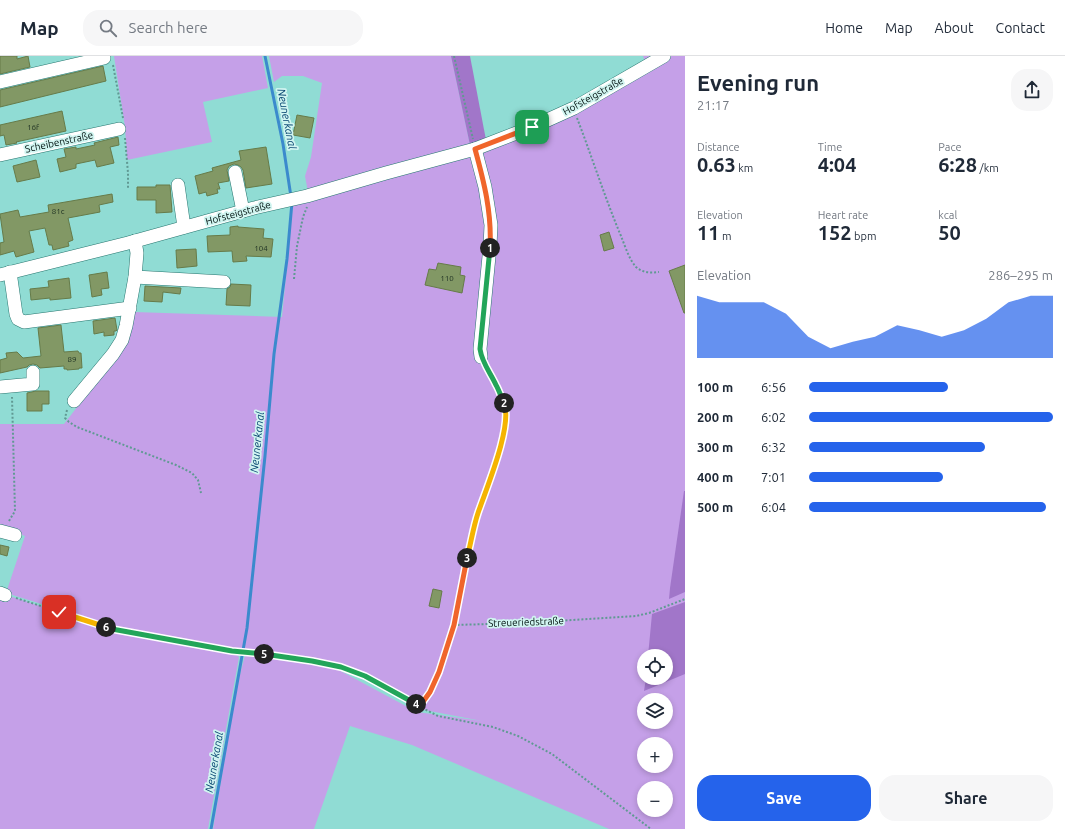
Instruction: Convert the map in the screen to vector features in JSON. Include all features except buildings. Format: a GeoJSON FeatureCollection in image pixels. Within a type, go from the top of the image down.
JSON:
{"type":"FeatureCollection","features":[{"type":"Feature","properties":{"kind":"street","name":"Hofsteigstraße"},"geometry":{"type":"LineString","coordinates":[[5,274],[135,241],[276,202],[305,197],[475,149],[532,127],[574,108],[664,56]]}},
{"type":"Feature","properties":{"kind":"street"},"geometry":{"type":"LineString","coordinates":[[0,82],[104,58]]}},
{"type":"Feature","properties":{"kind":"street","name":"Scheibenstraße"},"geometry":{"type":"LineString","coordinates":[[0,155],[119,129]]}},
{"type":"Feature","properties":{"kind":"street"},"geometry":{"type":"LineString","coordinates":[[475,149],[485,186],[491,225],[480,349],[481,357]]}},
{"type":"Feature","properties":{"kind":"street"},"geometry":{"type":"LineString","coordinates":[[235,172],[242,211]]}},
{"type":"Feature","properties":{"kind":"street"},"geometry":{"type":"LineString","coordinates":[[178,185],[184,227]]}},
{"type":"Feature","properties":{"kind":"street"},"geometry":{"type":"LineString","coordinates":[[74,401],[113,354],[122,340],[130,308],[135,277],[137,253],[135,241]]}},
{"type":"Feature","properties":{"kind":"street"},"geometry":{"type":"LineString","coordinates":[[5,274],[16,314],[18,319],[24,322],[130,308]]}},
{"type":"Feature","properties":{"kind":"street"},"geometry":{"type":"LineString","coordinates":[[135,277],[224,282]]}},
{"type":"Feature","properties":{"kind":"street"},"geometry":{"type":"LineString","coordinates":[[6,386],[33,384],[33,372]]}},
{"type":"Feature","properties":{"kind":"street"},"geometry":{"type":"LineString","coordinates":[[0,531],[15,535]]}},
{"type":"Feature","properties":{"kind":"path"},"geometry":{"type":"LineString","coordinates":[[454,56],[475,149]]}},
{"type":"Feature","properties":{"kind":"path"},"geometry":{"type":"LineString","coordinates":[[574,108],[618,229],[630,257],[636,266],[642,271],[650,274],[659,272]]}},
{"type":"Feature","properties":{"kind":"path"},"geometry":{"type":"LineString","coordinates":[[294,279],[297,246],[306,209],[305,197]]}},
{"type":"Feature","properties":{"kind":"path"},"geometry":{"type":"LineString","coordinates":[[420,706],[430,692],[439,672],[454,625],[478,515],[498,454],[505,425],[506,408],[497,386],[481,357]]}},
{"type":"Feature","properties":{"kind":"path"},"geometry":{"type":"LineString","coordinates":[[0,531],[7,527],[15,511],[6,386]]}},
{"type":"Feature","properties":{"kind":"path"},"geometry":{"type":"LineString","coordinates":[[74,401],[66,411],[65,418],[69,422],[77,427],[176,465],[192,473],[198,480],[201,493]]}},
{"type":"Feature","properties":{"kind":"path"},"geometry":{"type":"LineString","coordinates":[[3,594],[112,629],[232,651],[312,661],[341,667],[365,676],[399,696],[442,718],[493,727],[518,736],[552,754],[652,829]]}},
{"type":"Feature","properties":{"kind":"path","name":"Streueriedstraße"},"geometry":{"type":"LineString","coordinates":[[454,625],[636,616],[685,599]]}},
{"type":"Feature","properties":{"kind":"shaded area"},"geometry":{"type":"Polygon","coordinates":[[[114,56],[262,56],[268,88],[203,102],[212,142],[127,160],[125,127],[114,56]]]}},
{"type":"Feature","properties":{"kind":"shaded area"},"geometry":{"type":"Polygon","coordinates":[[[269,56],[451,56],[470,145],[500,136],[604,88],[646,64],[643,56],[685,56],[685,829],[609,829],[412,745],[350,726],[314,829],[213,829],[236,690],[245,655],[335,668],[417,712],[482,721],[419,709],[341,665],[239,650],[113,626],[6,593],[25,536],[0,527],[0,424],[64,424],[125,345],[134,312],[282,317],[293,204],[308,192],[305,176],[311,157],[322,83],[303,76],[282,76],[274,82],[269,56]]]}},
{"type":"Feature","properties":{"kind":"shaded area"},"geometry":{"type":"Polygon","coordinates":[[[451,56],[470,56],[486,140],[470,145],[451,56]]]}},
{"type":"Feature","properties":{"kind":"shaded area"},"geometry":{"type":"Polygon","coordinates":[[[684,491],[685,592],[669,599],[670,588],[684,491]]]}},
{"type":"Feature","properties":{"kind":"shaded area"},"geometry":{"type":"Polygon","coordinates":[[[0,593],[112,629],[232,651],[239,657],[208,829],[0,829],[0,593]]]}},
{"type":"Feature","properties":{"kind":"shaded area"},"geometry":{"type":"Polygon","coordinates":[[[685,602],[685,674],[673,679],[673,649],[649,649],[652,614],[685,602]]]}},
{"type":"Feature","properties":{"kind":"shaded area"},"geometry":{"type":"Polygon","coordinates":[[[645,685],[658,685],[644,691],[645,685]]]}},
{"type":"Feature","properties":{"kind":"waterway","name":"Neunerkanal"},"geometry":{"type":"LineString","coordinates":[[265,56],[283,144],[291,197]]}},
{"type":"Feature","properties":{"kind":"waterway","name":"Neunerkanal"},"geometry":{"type":"LineString","coordinates":[[211,829],[247,628],[274,354],[287,259],[292,202]]}},
{"type":"Feature","properties":{"kind":"route"},"geometry":{"type":"LineString","coordinates":[[59,612],[112,629],[232,651],[279,656],[341,667],[365,676],[399,696],[420,706],[430,692],[439,672],[454,625],[478,515],[498,454],[505,425],[506,408],[497,386],[481,357],[480,349],[491,225],[485,186],[475,149],[532,127]]}}]}
